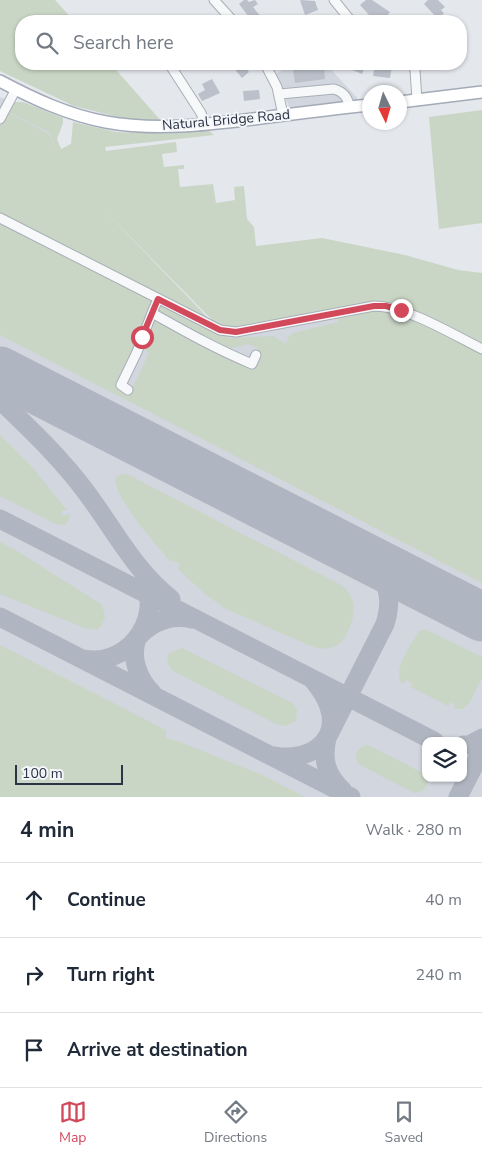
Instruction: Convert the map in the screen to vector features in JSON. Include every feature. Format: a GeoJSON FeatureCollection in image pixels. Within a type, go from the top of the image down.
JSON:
{"type":"FeatureCollection","features":[{"type":"Feature","properties":{"kind":"main road","name":"Natural Bridge Road"},"geometry":{"type":"LineString","coordinates":[[0,81],[42,102],[74,114],[106,122],[136,126],[165,127],[205,124],[362,106]]}},
{"type":"Feature","properties":{"kind":"main road"},"geometry":{"type":"LineString","coordinates":[[407,101],[482,92]]}},
{"type":"Feature","properties":{"kind":"street"},"geometry":{"type":"LineString","coordinates":[[214,0],[228,15]]}},
{"type":"Feature","properties":{"kind":"street"},"geometry":{"type":"LineString","coordinates":[[334,0],[346,15]]}},
{"type":"Feature","properties":{"kind":"street"},"geometry":{"type":"LineString","coordinates":[[173,70],[201,113],[205,124]]}},
{"type":"Feature","properties":{"kind":"street"},"geometry":{"type":"LineString","coordinates":[[268,70],[280,94],[284,115]]}},
{"type":"Feature","properties":{"kind":"street"},"geometry":{"type":"LineString","coordinates":[[415,70],[417,100]]}},
{"type":"Feature","properties":{"kind":"street"},"geometry":{"type":"LineString","coordinates":[[0,119],[16,89]]}},
{"type":"Feature","properties":{"kind":"street"},"geometry":{"type":"LineString","coordinates":[[280,94],[334,89],[341,91],[347,97],[350,107]]}},
{"type":"Feature","properties":{"kind":"street"},"geometry":{"type":"LineString","coordinates":[[0,218],[220,330],[236,332],[374,306],[386,306],[401,310],[482,349]]}},
{"type":"Feature","properties":{"kind":"street"},"geometry":{"type":"LineString","coordinates":[[128,390],[121,386],[158,299]]}},
{"type":"Feature","properties":{"kind":"street"},"geometry":{"type":"LineString","coordinates":[[152,313],[212,347],[252,364],[256,356]]}},
{"type":"Feature","properties":{"kind":"shaded area"},"geometry":{"type":"Polygon","coordinates":[[[282,70],[332,70],[360,101],[293,109],[289,107],[276,74],[282,70]]]}},
{"type":"Feature","properties":{"kind":"shaded area"},"geometry":{"type":"Polygon","coordinates":[[[0,97],[22,106],[49,132],[62,167],[215,325],[233,328],[364,302],[401,304],[482,342],[482,797],[0,797],[0,97]]]}},
{"type":"Feature","properties":{"kind":"green space"},"geometry":{"type":"Polygon","coordinates":[[[0,0],[55,0],[69,15],[15,15],[15,70],[116,70],[162,122],[118,117],[74,106],[0,71],[0,0]]]}},
{"type":"Feature","properties":{"kind":"green space"},"geometry":{"type":"Polygon","coordinates":[[[23,102],[63,118],[57,139],[61,149],[71,144],[73,122],[116,132],[143,133],[208,130],[214,135],[105,147],[106,151],[176,142],[177,152],[162,154],[164,167],[184,165],[184,169],[178,169],[180,187],[213,184],[216,203],[235,200],[234,187],[244,186],[247,219],[254,227],[256,246],[322,238],[405,255],[458,270],[482,273],[482,345],[395,305],[378,302],[233,328],[215,323],[97,203],[210,320],[0,214],[0,122],[6,111],[49,134],[56,151],[49,132],[7,111],[10,103],[23,102]]]}},
{"type":"Feature","properties":{"kind":"green space"},"geometry":{"type":"Polygon","coordinates":[[[482,110],[482,223],[439,229],[429,117],[482,110]]]}},
{"type":"Feature","properties":{"kind":"green space"},"geometry":{"type":"Polygon","coordinates":[[[0,223],[150,300],[153,305],[116,386],[129,395],[149,353],[141,346],[153,317],[253,368],[260,354],[257,348],[249,344],[228,349],[171,320],[158,311],[160,305],[185,319],[230,338],[273,336],[286,344],[289,336],[293,333],[338,322],[337,318],[374,311],[385,311],[401,315],[482,354],[482,583],[0,335],[0,223]]]}},
{"type":"Feature","properties":{"kind":"green space"},"geometry":{"type":"Polygon","coordinates":[[[0,435],[32,467],[67,510],[62,511],[62,516],[70,514],[69,520],[64,525],[56,524],[0,496],[0,435]]]}},
{"type":"Feature","properties":{"kind":"green space"},"geometry":{"type":"Polygon","coordinates":[[[122,474],[129,475],[341,585],[350,595],[354,606],[353,619],[343,640],[331,648],[316,648],[226,609],[205,594],[178,569],[180,564],[172,560],[171,562],[128,508],[116,485],[116,477],[122,474]]]}},
{"type":"Feature","properties":{"kind":"green space"},"geometry":{"type":"Polygon","coordinates":[[[0,542],[101,604],[105,618],[100,627],[97,630],[85,628],[0,594],[0,542]]]}},
{"type":"Feature","properties":{"kind":"green space"},"geometry":{"type":"Polygon","coordinates":[[[425,629],[482,657],[482,678],[470,702],[463,709],[454,709],[455,705],[450,702],[448,706],[411,687],[412,683],[406,680],[404,684],[400,681],[399,675],[404,656],[418,632],[425,629]]]}},
{"type":"Feature","properties":{"kind":"green space"},"geometry":{"type":"Polygon","coordinates":[[[0,645],[166,730],[166,738],[262,775],[305,797],[0,797],[0,645]]]}},
{"type":"Feature","properties":{"kind":"green space"},"geometry":{"type":"Polygon","coordinates":[[[182,648],[293,703],[297,710],[296,721],[286,726],[276,724],[173,671],[168,663],[169,653],[182,648]]]}},
{"type":"Feature","properties":{"kind":"green space"},"geometry":{"type":"Polygon","coordinates":[[[368,745],[422,772],[422,782],[428,782],[426,787],[420,792],[414,793],[360,765],[356,755],[358,750],[368,745]]]}},
{"type":"Feature","properties":{"kind":"building"},"geometry":{"type":"Polygon","coordinates":[[[244,0],[249,2],[255,0],[258,4],[253,7],[259,15],[247,15],[239,4],[244,0]]]}},
{"type":"Feature","properties":{"kind":"building"},"geometry":{"type":"Polygon","coordinates":[[[300,0],[315,1],[318,10],[305,15],[300,0]]]}},
{"type":"Feature","properties":{"kind":"building"},"geometry":{"type":"Polygon","coordinates":[[[366,0],[372,0],[390,12],[388,15],[369,15],[360,5],[366,0]]]}},
{"type":"Feature","properties":{"kind":"building"},"geometry":{"type":"Polygon","coordinates":[[[428,0],[438,0],[445,7],[441,10],[444,13],[442,15],[434,15],[424,4],[428,0]]]}},
{"type":"Feature","properties":{"kind":"building"},"geometry":{"type":"Polygon","coordinates":[[[235,70],[247,70],[249,72],[242,78],[235,70]]]}},
{"type":"Feature","properties":{"kind":"building"},"geometry":{"type":"Polygon","coordinates":[[[293,70],[324,70],[325,79],[295,83],[293,70]]]}},
{"type":"Feature","properties":{"kind":"building"},"geometry":{"type":"Polygon","coordinates":[[[352,70],[364,70],[362,74],[352,70]]]}},
{"type":"Feature","properties":{"kind":"building"},"geometry":{"type":"Polygon","coordinates":[[[374,70],[391,70],[390,78],[373,76],[374,70]]]}},
{"type":"Feature","properties":{"kind":"building"},"geometry":{"type":"Polygon","coordinates":[[[212,79],[220,93],[202,101],[198,94],[205,90],[202,84],[212,79]]]}},
{"type":"Feature","properties":{"kind":"building"},"geometry":{"type":"Polygon","coordinates":[[[259,90],[260,99],[244,101],[243,91],[259,90]]]}},
{"type":"Feature","properties":{"kind":"taxiway"},"geometry":{"type":"LineString","coordinates":[[0,400],[66,467],[135,562],[158,588],[171,599]]}},
{"type":"Feature","properties":{"kind":"taxiway"},"geometry":{"type":"LineString","coordinates":[[0,519],[426,737]]}},
{"type":"Feature","properties":{"kind":"taxiway"},"geometry":{"type":"LineString","coordinates":[[343,791],[337,785],[327,767],[325,760],[327,738],[385,624],[389,603],[386,585],[382,578],[360,555]]}},
{"type":"Feature","properties":{"kind":"taxiway"},"geometry":{"type":"LineString","coordinates":[[84,659],[99,660],[113,656],[136,640],[148,614],[149,600],[146,585]]}},
{"type":"Feature","properties":{"kind":"taxiway"},"geometry":{"type":"LineString","coordinates":[[0,617],[351,797]]}},
{"type":"Feature","properties":{"kind":"taxiway"},"geometry":{"type":"LineString","coordinates":[[153,694],[143,682],[137,668],[134,653],[137,638],[143,632],[162,621],[176,618],[192,619]]}},
{"type":"Feature","properties":{"kind":"taxiway"},"geometry":{"type":"LineString","coordinates":[[275,756],[287,757],[309,753],[325,740],[330,731],[331,720],[328,703],[313,680]]}},
{"type":"Feature","properties":{"kind":"taxiway"},"geometry":{"type":"LineString","coordinates":[[467,745],[482,738]]}},
{"type":"Feature","properties":{"kind":"taxiway"},"geometry":{"type":"LineString","coordinates":[[458,797],[482,750]]}},
{"type":"Feature","properties":{"kind":"runway"},"geometry":{"type":"LineString","coordinates":[[0,371],[482,617]]}},
{"type":"Feature","properties":{"kind":"route"},"geometry":{"type":"LineString","coordinates":[[142,337],[158,299],[220,330],[236,332],[374,306],[386,306],[401,310]]}}]}
